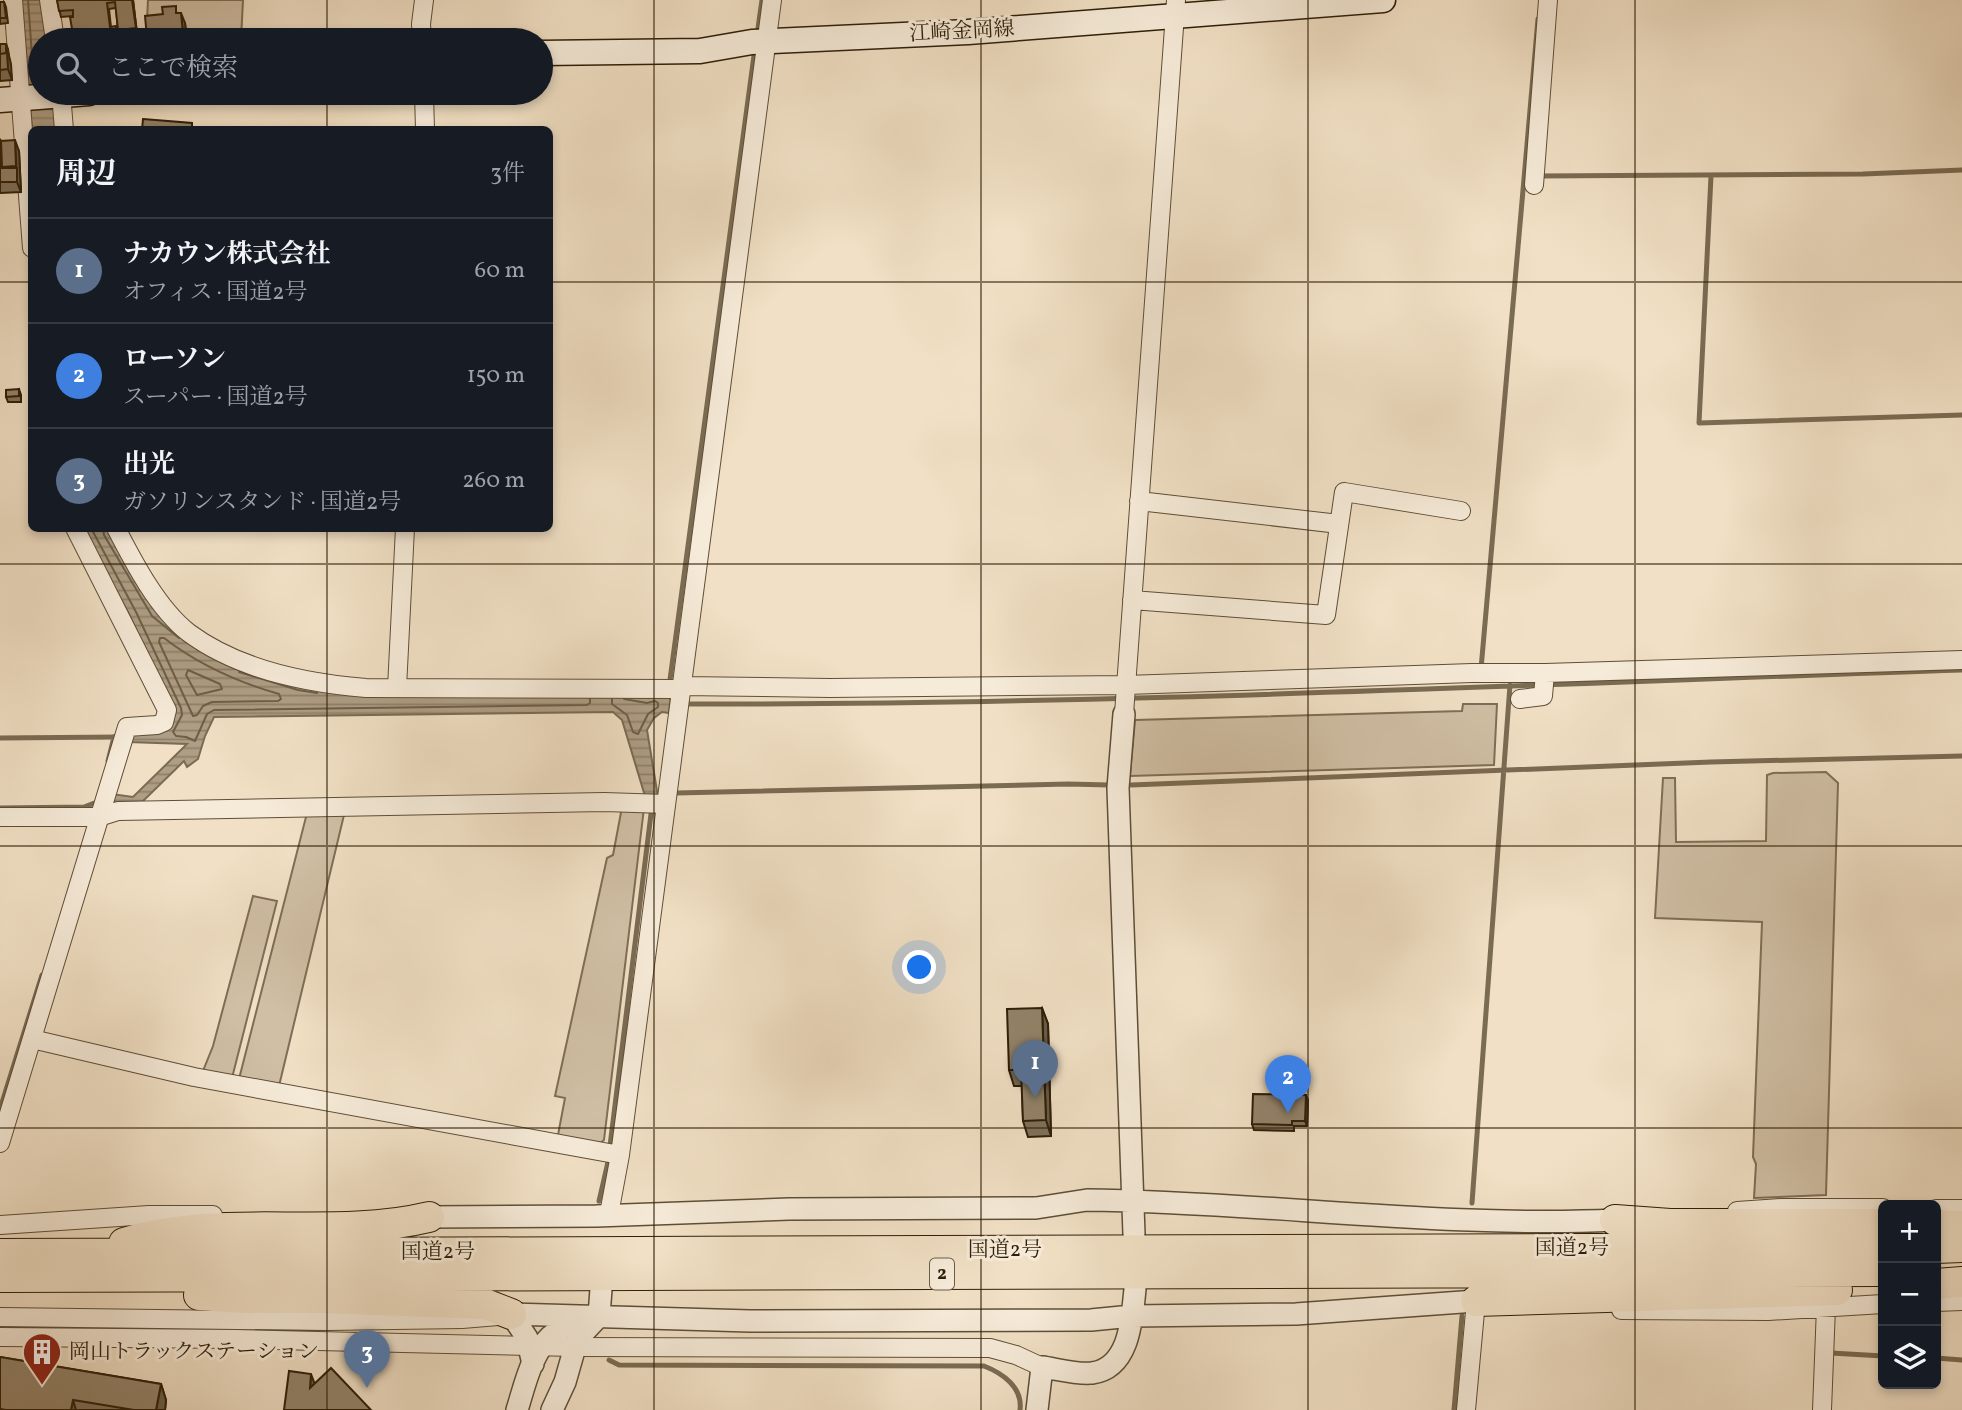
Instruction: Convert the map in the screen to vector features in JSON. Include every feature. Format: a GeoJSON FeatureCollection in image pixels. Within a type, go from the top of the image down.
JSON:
{"type":"FeatureCollection","features":[{"type":"Feature","properties":{"kind":"highway"},"geometry":{"type":"LineString","coordinates":[[90,1254],[145,1236],[179,1229],[355,1227],[395,1225],[429,1217]]}},
{"type":"Feature","properties":{"kind":"highway"},"geometry":{"type":"LineString","coordinates":[[1615,1220],[1670,1224],[1878,1224]]}},
{"type":"Feature","properties":{"kind":"highway"},"geometry":{"type":"LineString","coordinates":[[1941,1225],[1962,1226]]}},
{"type":"Feature","properties":{"kind":"highway"},"geometry":{"type":"LineString","coordinates":[[1941,1248],[1962,1247]]}},
{"type":"Feature","properties":{"kind":"highway","name":"国道2号"},"geometry":{"type":"LineString","coordinates":[[0,1254],[1878,1248]]}},
{"type":"Feature","properties":{"kind":"highway","name":"国道2号"},"geometry":{"type":"LineString","coordinates":[[0,1277],[1878,1271]]}},
{"type":"Feature","properties":{"kind":"highway"},"geometry":{"type":"LineString","coordinates":[[1941,1271],[1962,1271]]}},
{"type":"Feature","properties":{"kind":"highway"},"geometry":{"type":"LineString","coordinates":[[127,1278],[166,1293],[244,1298],[485,1304],[511,1314]]}},
{"type":"Feature","properties":{"kind":"highway"},"geometry":{"type":"LineString","coordinates":[[1941,1284],[1962,1282]]}},
{"type":"Feature","properties":{"kind":"highway"},"geometry":{"type":"LineString","coordinates":[[1476,1301],[1878,1288]]}},
{"type":"Feature","properties":{"kind":"main road","name":"江崎金岡線"},"geometry":{"type":"LineString","coordinates":[[553,53],[699,51],[760,41],[968,32],[1175,9],[1383,0]]}},
{"type":"Feature","properties":{"kind":"street"},"geometry":{"type":"LineString","coordinates":[[13,0],[15,99],[28,213]]}},
{"type":"Feature","properties":{"kind":"street"},"geometry":{"type":"LineString","coordinates":[[49,0],[53,28]]}},
{"type":"Feature","properties":{"kind":"street"},"geometry":{"type":"LineString","coordinates":[[421,28],[424,0]]}},
{"type":"Feature","properties":{"kind":"street"},"geometry":{"type":"LineString","coordinates":[[608,1224],[613,1153],[657,804],[675,693],[760,41],[772,0]]}},
{"type":"Feature","properties":{"kind":"street"},"geometry":{"type":"LineString","coordinates":[[1534,185],[1548,0]]}},
{"type":"Feature","properties":{"kind":"street"},"geometry":{"type":"LineString","coordinates":[[1134,1234],[1118,788],[1175,9]]}},
{"type":"Feature","properties":{"kind":"street"},"geometry":{"type":"LineString","coordinates":[[61,105],[64,126]]}},
{"type":"Feature","properties":{"kind":"street"},"geometry":{"type":"LineString","coordinates":[[424,105],[425,126]]}},
{"type":"Feature","properties":{"kind":"street"},"geometry":{"type":"LineString","coordinates":[[1132,600],[1326,615],[1344,492],[1461,511]]}},
{"type":"Feature","properties":{"kind":"street"},"geometry":{"type":"LineString","coordinates":[[1139,501],[1339,524]]}},
{"type":"Feature","properties":{"kind":"street"},"geometry":{"type":"LineString","coordinates":[[0,1143],[32,1039],[93,817],[127,727],[157,725],[164,722],[167,710],[77,532]]}},
{"type":"Feature","properties":{"kind":"street"},"geometry":{"type":"LineString","coordinates":[[118,532],[159,600],[187,632],[215,650],[253,666],[332,685],[675,693],[830,688],[1126,687],[1480,673],[1544,681],[1962,660]]}},
{"type":"Feature","properties":{"kind":"street"},"geometry":{"type":"LineString","coordinates":[[397,688],[405,532]]}},
{"type":"Feature","properties":{"kind":"street"},"geometry":{"type":"LineString","coordinates":[[1520,699],[1543,696],[1544,681]]}},
{"type":"Feature","properties":{"kind":"street"},"geometry":{"type":"LineString","coordinates":[[0,817],[93,817],[118,811],[591,802],[657,804]]}},
{"type":"Feature","properties":{"kind":"street"},"geometry":{"type":"LineString","coordinates":[[32,1039],[194,1077],[613,1153]]}},
{"type":"Feature","properties":{"kind":"street"},"geometry":{"type":"LineString","coordinates":[[0,1225],[149,1215],[502,1218],[608,1224],[789,1209],[1036,1208],[1087,1200],[1558,1223],[1782,1208],[1878,1208]]}},
{"type":"Feature","properties":{"kind":"street"},"geometry":{"type":"LineString","coordinates":[[1941,1209],[1962,1209]]}},
{"type":"Feature","properties":{"kind":"street"},"geometry":{"type":"LineString","coordinates":[[552,1410],[565,1382],[575,1347],[583,1333],[599,1316],[601,1289]]}},
{"type":"Feature","properties":{"kind":"street"},"geometry":{"type":"LineString","coordinates":[[0,1337],[236,1339],[535,1352],[575,1347],[989,1348],[1016,1355],[1042,1367],[1093,1373],[1111,1365],[1130,1334],[1135,1290]]}},
{"type":"Feature","properties":{"kind":"street"},"geometry":{"type":"LineString","coordinates":[[1466,1410],[1476,1301]]}},
{"type":"Feature","properties":{"kind":"street"},"geometry":{"type":"LineString","coordinates":[[0,1317],[236,1321],[462,1319],[511,1314],[750,1321],[1042,1321],[1132,1316],[1296,1314],[1476,1301],[1653,1311],[1768,1311],[1878,1304]]}},
{"type":"Feature","properties":{"kind":"street"},"geometry":{"type":"LineString","coordinates":[[1941,1302],[1962,1301]]}},
{"type":"Feature","properties":{"kind":"street"},"geometry":{"type":"LineString","coordinates":[[1822,1410],[1826,1307]]}},
{"type":"Feature","properties":{"kind":"street"},"geometry":{"type":"LineString","coordinates":[[511,1314],[535,1352]]}},
{"type":"Feature","properties":{"kind":"street"},"geometry":{"type":"LineString","coordinates":[[517,1410],[535,1352],[558,1331],[599,1316]]}},
{"type":"Feature","properties":{"kind":"street"},"geometry":{"type":"LineString","coordinates":[[236,1321],[236,1339]]}},
{"type":"Feature","properties":{"kind":"street"},"geometry":{"type":"LineString","coordinates":[[1037,1410],[1042,1367]]}},
{"type":"Feature","properties":{"kind":"shaded area"},"geometry":{"type":"Polygon","coordinates":[[[148,0],[243,0],[242,28],[147,28],[148,0]]]}},
{"type":"Feature","properties":{"kind":"shaded area"},"geometry":{"type":"Polygon","coordinates":[[[1463,704],[1497,704],[1494,765],[1130,776],[1135,720],[1462,711],[1463,704]]]}},
{"type":"Feature","properties":{"kind":"shaded area"},"geometry":{"type":"Polygon","coordinates":[[[1826,772],[1838,783],[1826,1195],[1754,1198],[1756,1164],[1753,1157],[1762,922],[1655,918],[1663,778],[1675,778],[1676,842],[1766,841],[1767,775],[1826,772]]]}},
{"type":"Feature","properties":{"kind":"shaded area"},"geometry":{"type":"Polygon","coordinates":[[[622,807],[644,808],[604,1140],[599,1144],[558,1135],[565,1098],[555,1096],[607,858],[613,855],[622,807]]]}},
{"type":"Feature","properties":{"kind":"shaded area"},"geometry":{"type":"Polygon","coordinates":[[[307,813],[344,815],[279,1086],[239,1079],[307,813]]]}},
{"type":"Feature","properties":{"kind":"shaded area"},"geometry":{"type":"Polygon","coordinates":[[[253,896],[277,901],[232,1078],[203,1071],[213,1046],[253,896]]]}},
{"type":"Feature","properties":{"kind":"water"},"geometry":{"type":"Polygon","coordinates":[[[21,0],[43,0],[46,28],[28,28],[28,83],[21,0]]]}},
{"type":"Feature","properties":{"kind":"water"},"geometry":{"type":"Polygon","coordinates":[[[30,105],[55,105],[58,126],[32,126],[30,105]]]}},
{"type":"Feature","properties":{"kind":"water"},"geometry":{"type":"Polygon","coordinates":[[[85,532],[111,532],[158,612],[300,684],[671,693],[669,713],[662,712],[654,718],[647,730],[658,797],[645,796],[622,720],[613,712],[214,717],[198,759],[187,767],[184,761],[139,805],[109,804],[112,794],[133,797],[187,744],[128,742],[127,735],[166,731],[136,630],[85,532]]]}},
{"type":"Feature","properties":{"kind":"building"},"geometry":{"type":"Polygon","coordinates":[[[57,0],[132,0],[136,28],[118,28],[115,2],[107,3],[110,27],[116,28],[72,28],[70,17],[73,17],[73,10],[59,11],[57,0]]]}},
{"type":"Feature","properties":{"kind":"building"},"geometry":{"type":"Polygon","coordinates":[[[0,2],[4,2],[6,18],[0,18],[0,2]]]}},
{"type":"Feature","properties":{"kind":"building"},"geometry":{"type":"Polygon","coordinates":[[[176,6],[176,13],[181,13],[182,28],[146,28],[145,16],[163,14],[162,7],[176,6]]]}},
{"type":"Feature","properties":{"kind":"building"},"geometry":{"type":"Polygon","coordinates":[[[0,44],[6,44],[6,53],[0,54],[0,44]]]}},
{"type":"Feature","properties":{"kind":"building"},"geometry":{"type":"Polygon","coordinates":[[[7,53],[8,69],[0,70],[0,54],[7,53]]]}},
{"type":"Feature","properties":{"kind":"building"},"geometry":{"type":"Polygon","coordinates":[[[143,119],[192,123],[192,126],[142,126],[143,119]]]}},
{"type":"Feature","properties":{"kind":"building"},"geometry":{"type":"Polygon","coordinates":[[[15,140],[16,166],[2,167],[1,141],[15,140]]]}},
{"type":"Feature","properties":{"kind":"building"},"geometry":{"type":"Polygon","coordinates":[[[0,168],[17,168],[17,182],[0,182],[0,168]]]}},
{"type":"Feature","properties":{"kind":"building"},"geometry":{"type":"Polygon","coordinates":[[[19,389],[19,396],[6,397],[6,390],[19,389]]]}},
{"type":"Feature","properties":{"kind":"building"},"geometry":{"type":"Polygon","coordinates":[[[1042,1008],[1046,1120],[1023,1121],[1021,1070],[1009,1070],[1007,1009],[1042,1008]]]}},
{"type":"Feature","properties":{"kind":"building"},"geometry":{"type":"Polygon","coordinates":[[[1253,1094],[1306,1095],[1305,1121],[1292,1121],[1292,1125],[1252,1124],[1253,1094]]]}},
{"type":"Feature","properties":{"kind":"building"},"geometry":{"type":"Polygon","coordinates":[[[0,1357],[161,1384],[156,1410],[134,1410],[73,1400],[71,1410],[0,1409],[0,1357]]]}},
{"type":"Feature","properties":{"kind":"building"},"geometry":{"type":"Polygon","coordinates":[[[331,1368],[371,1410],[284,1410],[289,1371],[311,1374],[310,1388],[331,1368]]]}},
{"type":"Feature","properties":{"kind":"waterway"},"geometry":{"type":"LineString","coordinates":[[757,35],[762,0]]}},
{"type":"Feature","properties":{"kind":"waterway"},"geometry":{"type":"LineString","coordinates":[[1481,669],[1538,19]]}},
{"type":"Feature","properties":{"kind":"waterway"},"geometry":{"type":"LineString","coordinates":[[669,687],[755,48]]}},
{"type":"Feature","properties":{"kind":"waterway"},"geometry":{"type":"LineString","coordinates":[[1539,176],[1863,174],[1962,170]]}},
{"type":"Feature","properties":{"kind":"waterway"},"geometry":{"type":"LineString","coordinates":[[1711,176],[1699,423],[1962,415]]}},
{"type":"Feature","properties":{"kind":"waterway"},"geometry":{"type":"LineString","coordinates":[[681,704],[1161,697],[1962,670]]}},
{"type":"Feature","properties":{"kind":"waterway"},"geometry":{"type":"LineString","coordinates":[[1472,1203],[1510,685]]}},
{"type":"Feature","properties":{"kind":"waterway"},"geometry":{"type":"LineString","coordinates":[[108,761],[114,737]]}},
{"type":"Feature","properties":{"kind":"waterway"},"geometry":{"type":"LineString","coordinates":[[0,738],[119,737]]}},
{"type":"Feature","properties":{"kind":"waterway"},"geometry":{"type":"LineString","coordinates":[[1131,785],[1711,762],[1962,756]]}},
{"type":"Feature","properties":{"kind":"waterway"},"geometry":{"type":"LineString","coordinates":[[676,793],[1110,785]]}},
{"type":"Feature","properties":{"kind":"waterway"},"geometry":{"type":"LineString","coordinates":[[0,808],[84,807],[97,802],[98,798]]}},
{"type":"Feature","properties":{"kind":"waterway"},"geometry":{"type":"LineString","coordinates":[[599,1201],[608,1162],[652,806]]}},
{"type":"Feature","properties":{"kind":"waterway"},"geometry":{"type":"LineString","coordinates":[[0,1109],[42,975]]}},
{"type":"Feature","properties":{"kind":"waterway"},"geometry":{"type":"LineString","coordinates":[[1454,1410],[1462,1316]]}},
{"type":"Feature","properties":{"kind":"waterway"},"geometry":{"type":"LineString","coordinates":[[1831,1353],[1878,1356]]}},
{"type":"Feature","properties":{"kind":"waterway"},"geometry":{"type":"LineString","coordinates":[[1941,1358],[1962,1360]]}},
{"type":"Feature","properties":{"kind":"waterway"},"geometry":{"type":"LineString","coordinates":[[609,1360],[619,1365],[984,1366],[1004,1377],[1015,1388],[1020,1410]]}},
{"type":"Feature","properties":{"kind":"place","name":"ナカウン株式会社"},"geometry":{"type":"Point","coordinates":[1035,1098]}},
{"type":"Feature","properties":{"kind":"place","name":"ローソン"},"geometry":{"type":"Point","coordinates":[1288,1113]}},
{"type":"Feature","properties":{"kind":"place","name":"岡山トラックステーション"},"geometry":{"type":"Point","coordinates":[42,1386]}},
{"type":"Feature","properties":{"kind":"place","name":"出光"},"geometry":{"type":"Point","coordinates":[367,1388]}}]}
